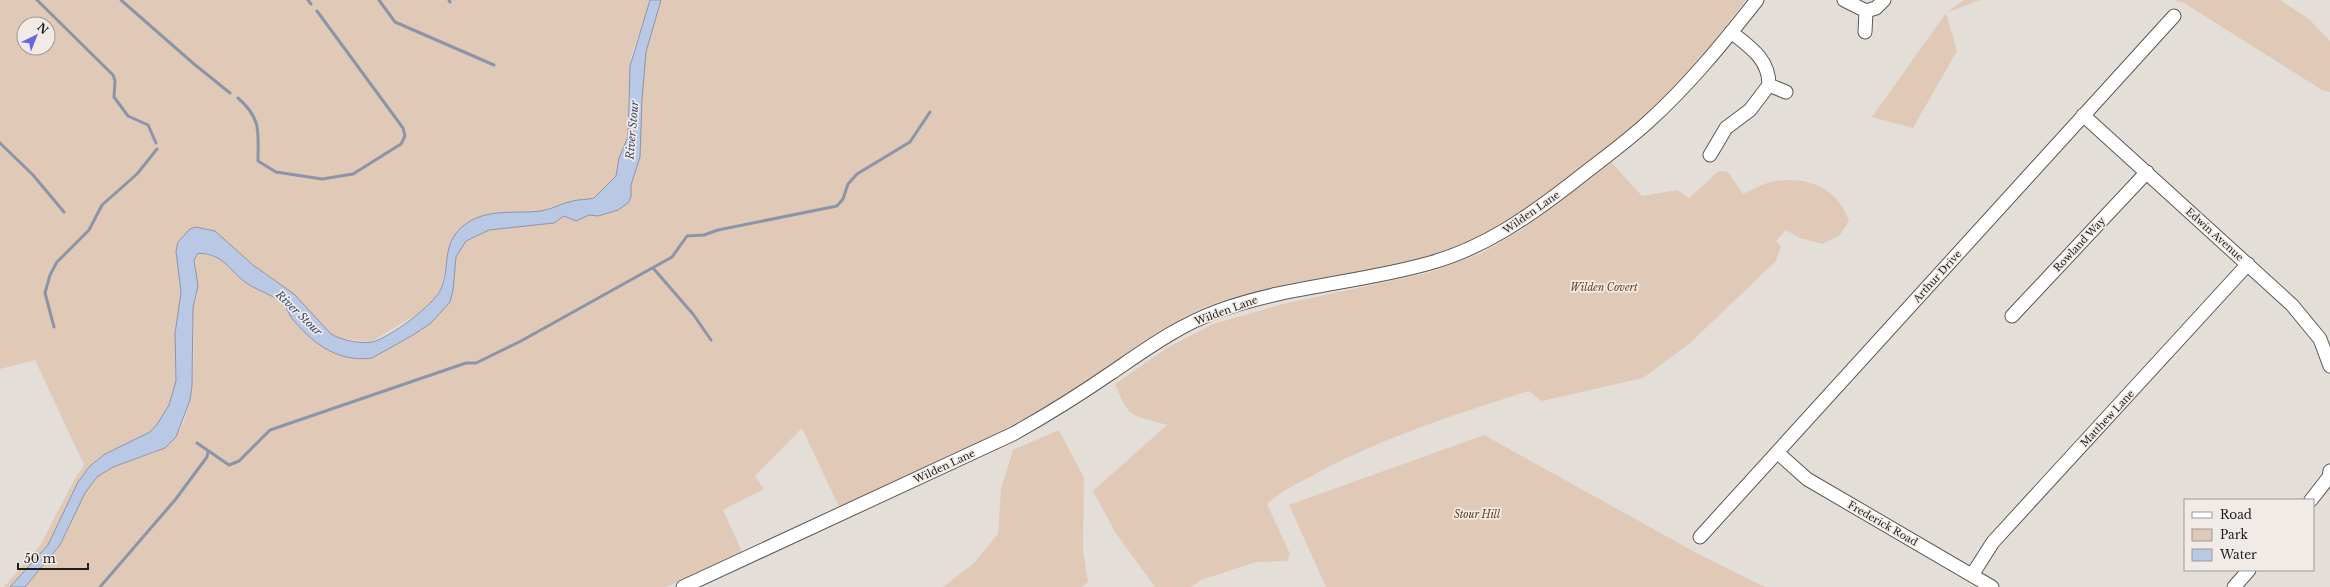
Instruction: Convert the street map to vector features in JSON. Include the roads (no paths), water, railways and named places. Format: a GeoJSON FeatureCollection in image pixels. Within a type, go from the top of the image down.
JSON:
{"type":"FeatureCollection","features":[{"type":"Feature","properties":{"kind":"street","name":"Wilden Lane"},"geometry":{"type":"LineString","coordinates":[[683,587],[1013,434],[1054,411],[1156,342],[1184,326],[1216,311],[1249,300],[1396,272],[1453,255],[1487,240],[1537,209],[1633,136],[1666,105],[1731,32],[1757,0]]}},
{"type":"Feature","properties":{"kind":"street"},"geometry":{"type":"LineString","coordinates":[[1844,0],[1866,11],[1876,8],[1884,0]]}},
{"type":"Feature","properties":{"kind":"street"},"geometry":{"type":"LineString","coordinates":[[1865,32],[1866,11]]}},
{"type":"Feature","properties":{"kind":"street","name":"Arthur Drive"},"geometry":{"type":"LineString","coordinates":[[1700,537],[2174,16]]}},
{"type":"Feature","properties":{"kind":"street"},"geometry":{"type":"LineString","coordinates":[[1710,155],[1726,128],[1750,110],[1769,85],[1766,66],[1750,47],[1731,32]]}},
{"type":"Feature","properties":{"kind":"street"},"geometry":{"type":"LineString","coordinates":[[1769,85],[1786,92]]}},
{"type":"Feature","properties":{"kind":"street","name":"Edwin Avenue"},"geometry":{"type":"LineString","coordinates":[[2084,115],[2248,264],[2296,310],[2320,339],[2330,366]]}},
{"type":"Feature","properties":{"kind":"street","name":"Rowland Way"},"geometry":{"type":"LineString","coordinates":[[2012,316],[2147,172]]}},
{"type":"Feature","properties":{"kind":"street","name":"Matthew Lane"},"geometry":{"type":"LineString","coordinates":[[1972,575],[1993,542],[2248,264]]}},
{"type":"Feature","properties":{"kind":"street","name":"Frederick Road"},"geometry":{"type":"LineString","coordinates":[[1778,453],[1807,479],[1992,587]]}},
{"type":"Feature","properties":{"kind":"street"},"geometry":{"type":"LineString","coordinates":[[2312,499],[2328,477],[2330,471]]}},
{"type":"Feature","properties":{"kind":"street"},"geometry":{"type":"LineString","coordinates":[[2234,587],[2248,571]]}},
{"type":"Feature","properties":{"kind":"water","name":"River Stour"},"geometry":{"type":"Polygon","coordinates":[[[650,0],[661,0],[646,52],[642,100],[640,157],[631,185],[631,197],[628,203],[618,210],[598,216],[589,215],[576,221],[564,216],[554,223],[489,230],[466,241],[456,257],[453,290],[450,302],[431,323],[372,358],[359,359],[347,357],[326,349],[307,335],[291,317],[281,302],[248,284],[221,260],[208,254],[198,253],[194,260],[198,286],[193,308],[192,386],[190,400],[176,437],[165,448],[113,467],[97,477],[85,493],[60,545],[25,587],[10,587],[48,545],[78,482],[90,466],[105,454],[150,432],[158,423],[169,405],[176,381],[175,334],[181,292],[176,251],[178,242],[190,229],[196,227],[215,231],[253,265],[294,294],[331,334],[356,342],[372,342],[380,339],[399,328],[421,312],[437,296],[444,280],[448,254],[453,238],[467,223],[476,218],[494,213],[541,211],[576,200],[594,198],[616,176],[619,158],[628,137],[630,66],[650,0]]]}},
{"type":"Feature","properties":{"kind":"waterway"},"geometry":{"type":"LineString","coordinates":[[37,0],[113,75],[115,81],[114,97],[128,116],[148,125],[156,143]]}},
{"type":"Feature","properties":{"kind":"waterway"},"geometry":{"type":"LineString","coordinates":[[121,0],[194,64],[230,93]]}},
{"type":"Feature","properties":{"kind":"waterway"},"geometry":{"type":"LineString","coordinates":[[308,0],[311,4]]}},
{"type":"Feature","properties":{"kind":"waterway"},"geometry":{"type":"LineString","coordinates":[[379,0],[395,22],[494,65]]}},
{"type":"Feature","properties":{"kind":"waterway"},"geometry":{"type":"LineString","coordinates":[[238,98],[251,113],[257,126],[258,161],[276,172],[322,179],[353,174],[401,144],[405,136],[403,128],[317,11]]}},
{"type":"Feature","properties":{"kind":"waterway"},"geometry":{"type":"LineString","coordinates":[[197,443],[229,465],[239,461],[270,430],[466,363],[476,363],[521,341],[672,257],[687,236],[704,235],[718,230],[837,206],[843,199],[848,184],[857,174],[910,142],[930,112]]}},
{"type":"Feature","properties":{"kind":"waterway"},"geometry":{"type":"LineString","coordinates":[[0,143],[33,175],[64,212]]}},
{"type":"Feature","properties":{"kind":"waterway"},"geometry":{"type":"LineString","coordinates":[[54,327],[45,293],[50,275],[57,262],[89,230],[102,205],[137,174],[157,149]]}},
{"type":"Feature","properties":{"kind":"waterway"},"geometry":{"type":"LineString","coordinates":[[653,268],[693,314],[711,340]]}},
{"type":"Feature","properties":{"kind":"waterway"},"geometry":{"type":"LineString","coordinates":[[100,587],[175,500],[207,457],[208,451]]}},
{"type":"Feature","properties":{"kind":"park label","name":"Wilden Covert"},"geometry":{"type":"Point","coordinates":[1604,287]}},
{"type":"Feature","properties":{"kind":"park label","name":"Stour Hill"},"geometry":{"type":"Point","coordinates":[1477,514]}}]}
